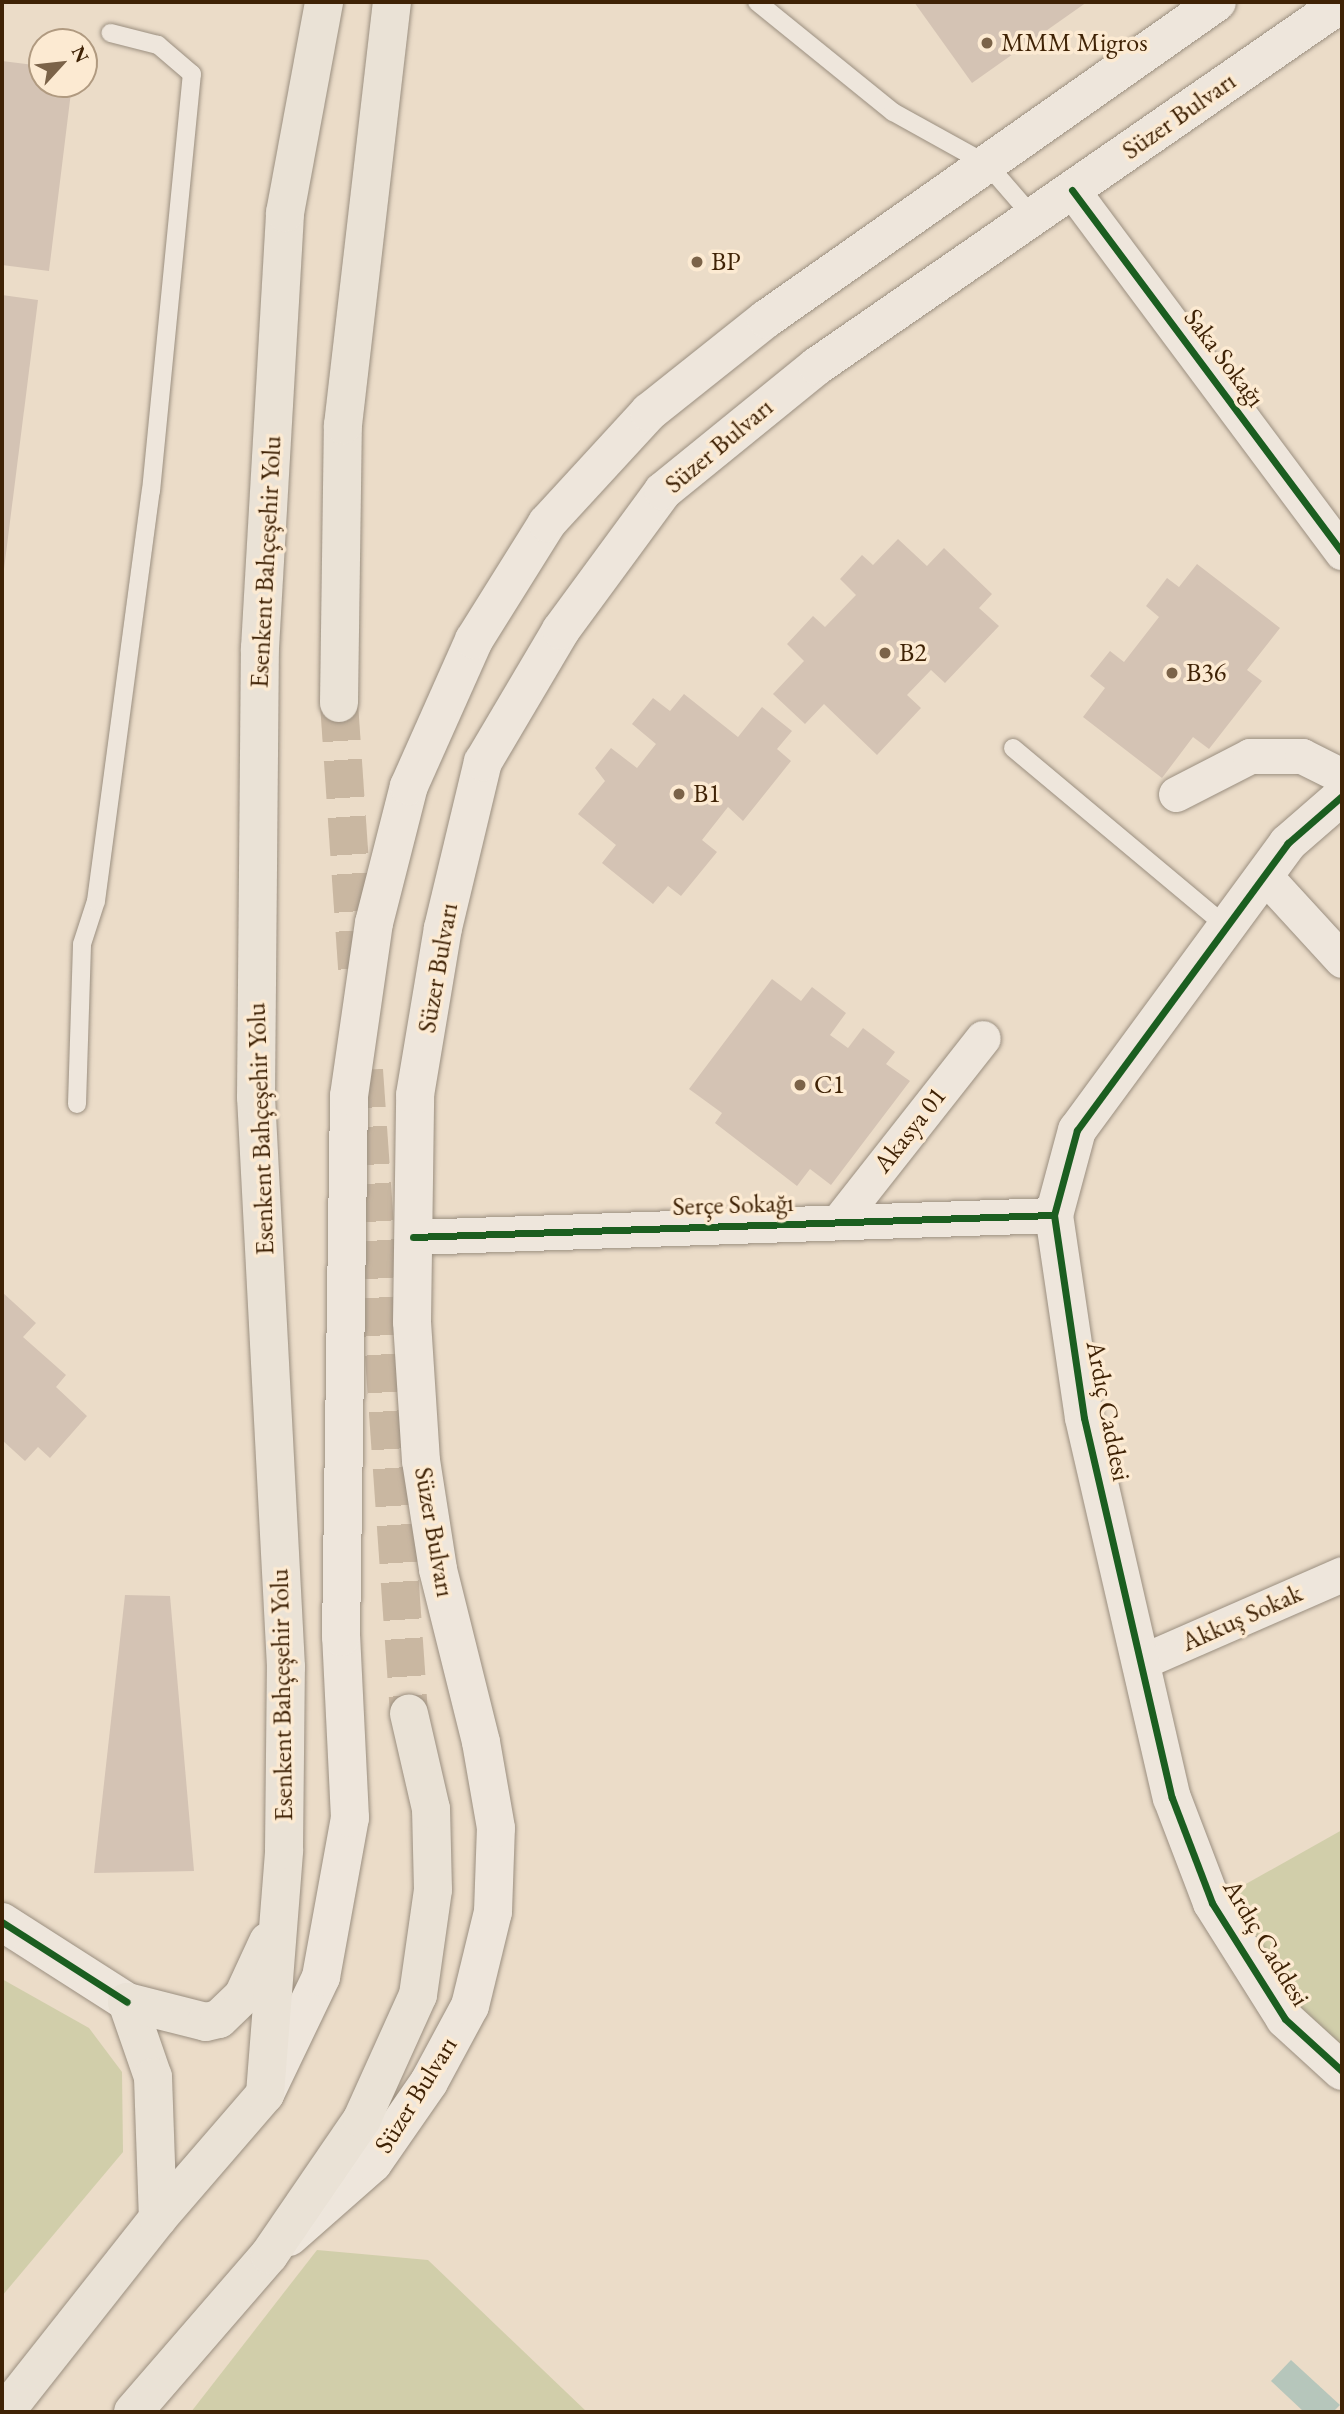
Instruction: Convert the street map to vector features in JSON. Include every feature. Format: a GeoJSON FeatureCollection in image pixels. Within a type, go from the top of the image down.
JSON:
{"type":"FeatureCollection","features":[{"type":"Feature","properties":{"kind":"main road","name":"Esenkent Bahçeşehir Yolu"},"geometry":{"type":"LineString","coordinates":[[265,2094],[284,1850],[286,1667],[256,1097],[260,648],[285,213],[324,2]]}},
{"type":"Feature","properties":{"kind":"main road"},"geometry":{"type":"LineString","coordinates":[[339,703],[343,425],[393,2]]}},
{"type":"Feature","properties":{"kind":"main road"},"geometry":{"type":"LineString","coordinates":[[5,2412],[158,2218],[265,2094],[321,1977],[349,1818],[341,1637],[349,1096],[374,923],[409,786],[474,640],[547,523],[649,412],[766,319],[1217,2]]}},
{"type":"Feature","properties":{"kind":"main road","name":"Süzer Bulvarı"},"geometry":{"type":"LineString","coordinates":[[269,2255],[373,2163],[429,2082],[470,2006],[493,1912],[496,1828],[481,1742],[438,1569],[421,1461],[412,1322],[415,1095],[443,928],[480,775],[561,629],[663,491],[817,366],[1342,3]]}},
{"type":"Feature","properties":{"kind":"main road","name":"Ardıç Caddesi"},"geometry":{"type":"LineString","coordinates":[[1342,796],[1287,843],[1077,1130],[1054,1215],[1084,1418],[1172,1798],[1212,1903],[1284,2019],[1342,2071]]}},
{"type":"Feature","properties":{"kind":"main road"},"geometry":{"type":"LineString","coordinates":[[133,2412],[269,2255],[362,2119],[418,1995],[433,1890],[431,1809],[409,1714]]}},
{"type":"Feature","properties":{"kind":"main road"},"geometry":{"type":"LineString","coordinates":[[2,1922],[127,2002],[206,2022],[219,2019],[243,1996],[278,1921]]}},
{"type":"Feature","properties":{"kind":"main road"},"geometry":{"type":"LineString","coordinates":[[127,2002],[153,2077],[158,2218]]}},
{"type":"Feature","properties":{"kind":"street","name":"Saka Sokağı"},"geometry":{"type":"LineString","coordinates":[[1072,190],[1342,552]]}},
{"type":"Feature","properties":{"kind":"street"},"geometry":{"type":"LineString","coordinates":[[1176,794],[1250,756],[1302,756],[1342,776]]}},
{"type":"Feature","properties":{"kind":"street"},"geometry":{"type":"LineString","coordinates":[[1264,875],[1342,960]]}},
{"type":"Feature","properties":{"kind":"street","name":"Akasya 01"},"geometry":{"type":"LineString","coordinates":[[838,1222],[983,1038]]}},
{"type":"Feature","properties":{"kind":"street","name":"Serçe Sokağı"},"geometry":{"type":"LineString","coordinates":[[413,1237],[1054,1215]]}},
{"type":"Feature","properties":{"kind":"street","name":"Akkuş Sokak"},"geometry":{"type":"LineString","coordinates":[[1141,1662],[1342,1574]]}},
{"type":"Feature","properties":{"kind":"lane"},"geometry":{"type":"LineString","coordinates":[[757,2],[893,112],[987,164],[1033,217]]}},
{"type":"Feature","properties":{"kind":"lane"},"geometry":{"type":"LineString","coordinates":[[77,1104],[82,944],[96,901],[151,491],[192,74],[158,45],[111,33]]}},
{"type":"Feature","properties":{"kind":"lane"},"geometry":{"type":"LineString","coordinates":[[1013,748],[1226,926]]}},
{"type":"Feature","properties":{"kind":"shaded area"},"geometry":{"type":"Polygon","coordinates":[[[1342,1830],[1342,2057],[1212,1903],[1342,1830]]]}},
{"type":"Feature","properties":{"kind":"shaded area"},"geometry":{"type":"Polygon","coordinates":[[[2,1979],[89,2028],[122,2072],[123,2152],[2,2296],[2,1979]]]}},
{"type":"Feature","properties":{"kind":"shaded area"},"geometry":{"type":"Polygon","coordinates":[[[317,2250],[428,2260],[587,2412],[191,2412],[317,2250]]]}},
{"type":"Feature","properties":{"kind":"shaded area"},"geometry":{"type":"Polygon","coordinates":[[[1291,2360],[1340,2405],[1333,2412],[1304,2412],[1271,2381],[1291,2360]]]}},
{"type":"Feature","properties":{"kind":"building","name":"MMM Migros"},"geometry":{"type":"Polygon","coordinates":[[[914,2],[1087,2],[972,83],[914,2]]]}},
{"type":"Feature","properties":{"kind":"building"},"geometry":{"type":"Polygon","coordinates":[[[2,61],[28,64],[28,98],[70,98],[49,271],[2,265],[2,61]]]}},
{"type":"Feature","properties":{"kind":"building"},"geometry":{"type":"Polygon","coordinates":[[[2,295],[38,300],[3,577],[2,577],[2,295]]]}},
{"type":"Feature","properties":{"kind":"building","name":"B2"},"geometry":{"type":"Polygon","coordinates":[[[898,539],[927,566],[944,548],[992,594],[979,608],[999,626],[945,683],[931,670],[907,695],[921,708],[877,755],[824,704],[805,724],[773,694],[804,661],[787,644],[813,616],[825,627],[856,595],[840,579],[862,555],[873,565],[898,539]]]}},
{"type":"Feature","properties":{"kind":"building","name":"B36"},"geometry":{"type":"Polygon","coordinates":[[[1197,564],[1280,628],[1247,670],[1262,681],[1209,749],[1193,737],[1162,778],[1083,717],[1105,688],[1090,676],[1110,651],[1124,662],[1159,617],[1146,606],[1167,578],[1179,587],[1197,564]]]}},
{"type":"Feature","properties":{"kind":"building","name":"B1"},"geometry":{"type":"Polygon","coordinates":[[[684,694],[738,737],[762,707],[792,731],[777,749],[791,761],[743,821],[728,807],[702,840],[717,852],[681,896],[668,886],[653,904],[602,863],[616,845],[578,814],[605,781],[595,768],[611,748],[637,768],[656,744],[632,724],[653,698],[670,711],[684,694]]]}},
{"type":"Feature","properties":{"kind":"building","name":"C1"},"geometry":{"type":"Polygon","coordinates":[[[772,979],[801,1001],[812,987],[846,1013],[830,1035],[848,1048],[863,1028],[895,1052],[886,1064],[910,1081],[831,1185],[810,1169],[797,1186],[715,1123],[722,1113],[689,1089],[772,979]]]}},
{"type":"Feature","properties":{"kind":"building"},"geometry":{"type":"Polygon","coordinates":[[[2,1292],[36,1323],[23,1337],[66,1375],[56,1387],[87,1416],[50,1458],[38,1447],[25,1461],[2,1440],[2,1292]]]}},
{"type":"Feature","properties":{"kind":"building"},"geometry":{"type":"Polygon","coordinates":[[[125,1595],[170,1596],[194,1871],[94,1873],[125,1595]]]}},
{"type":"Feature","properties":{"kind":"tunnel"},"geometry":{"type":"LineString","coordinates":[[339,703],[358,979]]}},
{"type":"Feature","properties":{"kind":"tunnel"},"geometry":{"type":"LineString","coordinates":[[364,1070],[409,1714]]}},
{"type":"Feature","properties":{"kind":"cycle path"},"geometry":{"type":"LineString","coordinates":[[1072,190],[1342,552]]}},
{"type":"Feature","properties":{"kind":"cycle path"},"geometry":{"type":"LineString","coordinates":[[1342,796],[1288,843],[1077,1130],[1054,1215],[1084,1418],[1172,1798],[1212,1903],[1285,2019],[1342,2071]]}},
{"type":"Feature","properties":{"kind":"cycle path"},"geometry":{"type":"LineString","coordinates":[[413,1237],[1054,1215]]}},
{"type":"Feature","properties":{"kind":"cycle path"},"geometry":{"type":"LineString","coordinates":[[2,1922],[127,2002]]}},
{"type":"Feature","properties":{"kind":"place","name":"MMM Migros"},"geometry":{"type":"Point","coordinates":[987,43]}},
{"type":"Feature","properties":{"kind":"place","name":"BP"},"geometry":{"type":"Point","coordinates":[697,262]}},
{"type":"Feature","properties":{"kind":"place","name":"B2"},"geometry":{"type":"Point","coordinates":[885,653]}},
{"type":"Feature","properties":{"kind":"place","name":"B36"},"geometry":{"type":"Point","coordinates":[1172,673]}},
{"type":"Feature","properties":{"kind":"place","name":"B1"},"geometry":{"type":"Point","coordinates":[679,794]}},
{"type":"Feature","properties":{"kind":"place","name":"C1"},"geometry":{"type":"Point","coordinates":[800,1085]}}]}
